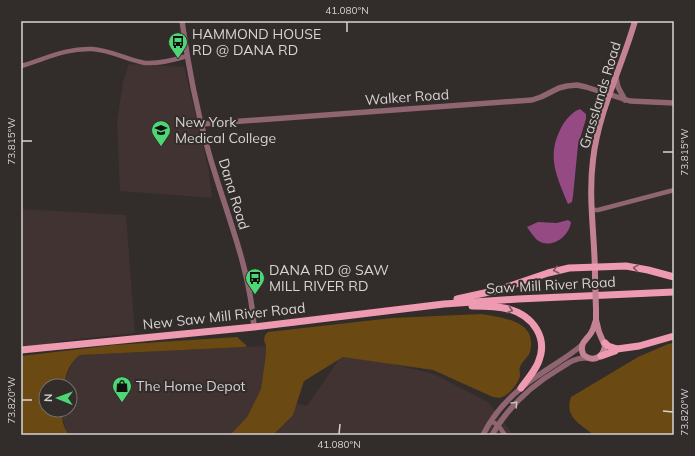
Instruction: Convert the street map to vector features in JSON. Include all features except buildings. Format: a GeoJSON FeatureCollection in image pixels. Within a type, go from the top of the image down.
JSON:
{"type":"FeatureCollection","features":[{"type":"Feature","properties":{"kind":"main road","name":"Grasslands Road"},"geometry":{"type":"LineString","coordinates":[[596,320],[591,190],[593,160],[603,118],[635,21]]}},
{"type":"Feature","properties":{"kind":"main road"},"geometry":{"type":"LineString","coordinates":[[430,305],[498,290],[558,269],[595,267],[636,268],[674,277]]}},
{"type":"Feature","properties":{"kind":"main road","name":"Saw Mill River Road"},"geometry":{"type":"LineString","coordinates":[[430,305],[526,298],[674,292]]}},
{"type":"Feature","properties":{"kind":"main road","name":"New Saw Mill River Road"},"geometry":{"type":"LineString","coordinates":[[21,350],[254,327],[430,305]]}},
{"type":"Feature","properties":{"kind":"main road"},"geometry":{"type":"LineString","coordinates":[[430,305],[500,307],[520,314],[536,326],[542,343],[541,352],[533,372],[521,388]]}},
{"type":"Feature","properties":{"kind":"main road"},"geometry":{"type":"LineString","coordinates":[[596,320],[592,332],[584,340],[582,345],[583,354],[587,358],[596,359],[617,349],[647,344],[674,336]]}},
{"type":"Feature","properties":{"kind":"main road"},"geometry":{"type":"LineString","coordinates":[[596,320],[605,350],[601,356]]}},
{"type":"Feature","properties":{"kind":"main road"},"geometry":{"type":"LineString","coordinates":[[589,336],[594,336],[603,340],[608,346],[617,349]]}},
{"type":"Feature","properties":{"kind":"street","name":"Dana Road"},"geometry":{"type":"LineString","coordinates":[[182,21],[194,98],[246,277],[251,300],[254,327]]}},
{"type":"Feature","properties":{"kind":"street"},"geometry":{"type":"LineString","coordinates":[[21,66],[62,52],[83,49],[101,50],[135,60],[153,63],[168,62],[187,56]]}},
{"type":"Feature","properties":{"kind":"street"},"geometry":{"type":"LineString","coordinates":[[616,78],[618,87],[626,100]]}},
{"type":"Feature","properties":{"kind":"street","name":"Walker Road"},"geometry":{"type":"LineString","coordinates":[[202,124],[532,100],[567,86],[586,87],[626,100],[642,103],[674,103]]}},
{"type":"Feature","properties":{"kind":"street"},"geometry":{"type":"LineString","coordinates":[[592,210],[598,210],[674,190]]}},
{"type":"Feature","properties":{"kind":"street"},"geometry":{"type":"LineString","coordinates":[[483,435],[502,406],[521,388],[540,374],[564,360],[582,345]]}},
{"type":"Feature","properties":{"kind":"street"},"geometry":{"type":"LineString","coordinates":[[492,435],[517,401],[538,382],[572,360],[587,358]]}},
{"type":"Feature","properties":{"kind":"street"},"geometry":{"type":"LineString","coordinates":[[492,420],[505,435]]}},
{"type":"Feature","properties":{"kind":"shaded area","name":"New York Medical College"},"geometry":{"type":"Polygon","coordinates":[[[129,64],[184,67],[209,171],[212,198],[120,191],[117,122],[123,81],[129,64]]]}},
{"type":"Feature","properties":{"kind":"shaded area"},"geometry":{"type":"Polygon","coordinates":[[[580,109],[586,114],[586,119],[578,145],[572,202],[568,204],[557,175],[554,148],[561,128],[565,122],[572,114],[580,109]]]}},
{"type":"Feature","properties":{"kind":"shaded area"},"geometry":{"type":"Polygon","coordinates":[[[21,209],[126,215],[135,333],[62,341],[21,350],[21,209]]]}},
{"type":"Feature","properties":{"kind":"shaded area"},"geometry":{"type":"Polygon","coordinates":[[[568,220],[571,222],[567,233],[553,243],[548,244],[537,240],[527,227],[538,222],[557,223],[568,220]]]}},
{"type":"Feature","properties":{"kind":"shaded area"},"geometry":{"type":"Polygon","coordinates":[[[482,314],[500,317],[524,327],[529,334],[531,342],[530,352],[520,367],[520,376],[517,383],[509,393],[502,397],[493,397],[433,370],[343,357],[304,381],[293,415],[273,435],[230,435],[247,417],[261,389],[266,353],[264,340],[265,335],[268,332],[392,318],[482,314]]]}},
{"type":"Feature","properties":{"kind":"shaded area"},"geometry":{"type":"Polygon","coordinates":[[[237,337],[247,346],[80,355],[73,361],[66,378],[38,378],[38,418],[62,418],[69,435],[21,435],[21,356],[114,345],[237,337]]]}},
{"type":"Feature","properties":{"kind":"shaded area"},"geometry":{"type":"Polygon","coordinates":[[[674,343],[674,435],[594,435],[579,423],[572,415],[569,404],[571,397],[638,357],[668,344],[674,343]]]}},
{"type":"Feature","properties":{"kind":"shaded area"},"geometry":{"type":"Polygon","coordinates":[[[266,346],[261,389],[247,417],[230,435],[69,435],[62,418],[78,418],[78,378],[65,378],[73,361],[80,355],[266,346]]]}},
{"type":"Feature","properties":{"kind":"shaded area"},"geometry":{"type":"Polygon","coordinates":[[[344,352],[434,374],[488,402],[514,435],[258,435],[291,402],[307,406],[344,352]]]}},
{"type":"Feature","properties":{"kind":"place","name":"HAMMOND HOUSE RD @ DANA RD"},"geometry":{"type":"Point","coordinates":[178,59]}},
{"type":"Feature","properties":{"kind":"place","name":"New York Medical College"},"geometry":{"type":"Point","coordinates":[161,147]}},
{"type":"Feature","properties":{"kind":"place","name":"DANA RD @ SAW MILL RIVER RD"},"geometry":{"type":"Point","coordinates":[255,295]}},
{"type":"Feature","properties":{"kind":"place","name":"The Home Depot"},"geometry":{"type":"Point","coordinates":[122,403]}}]}
